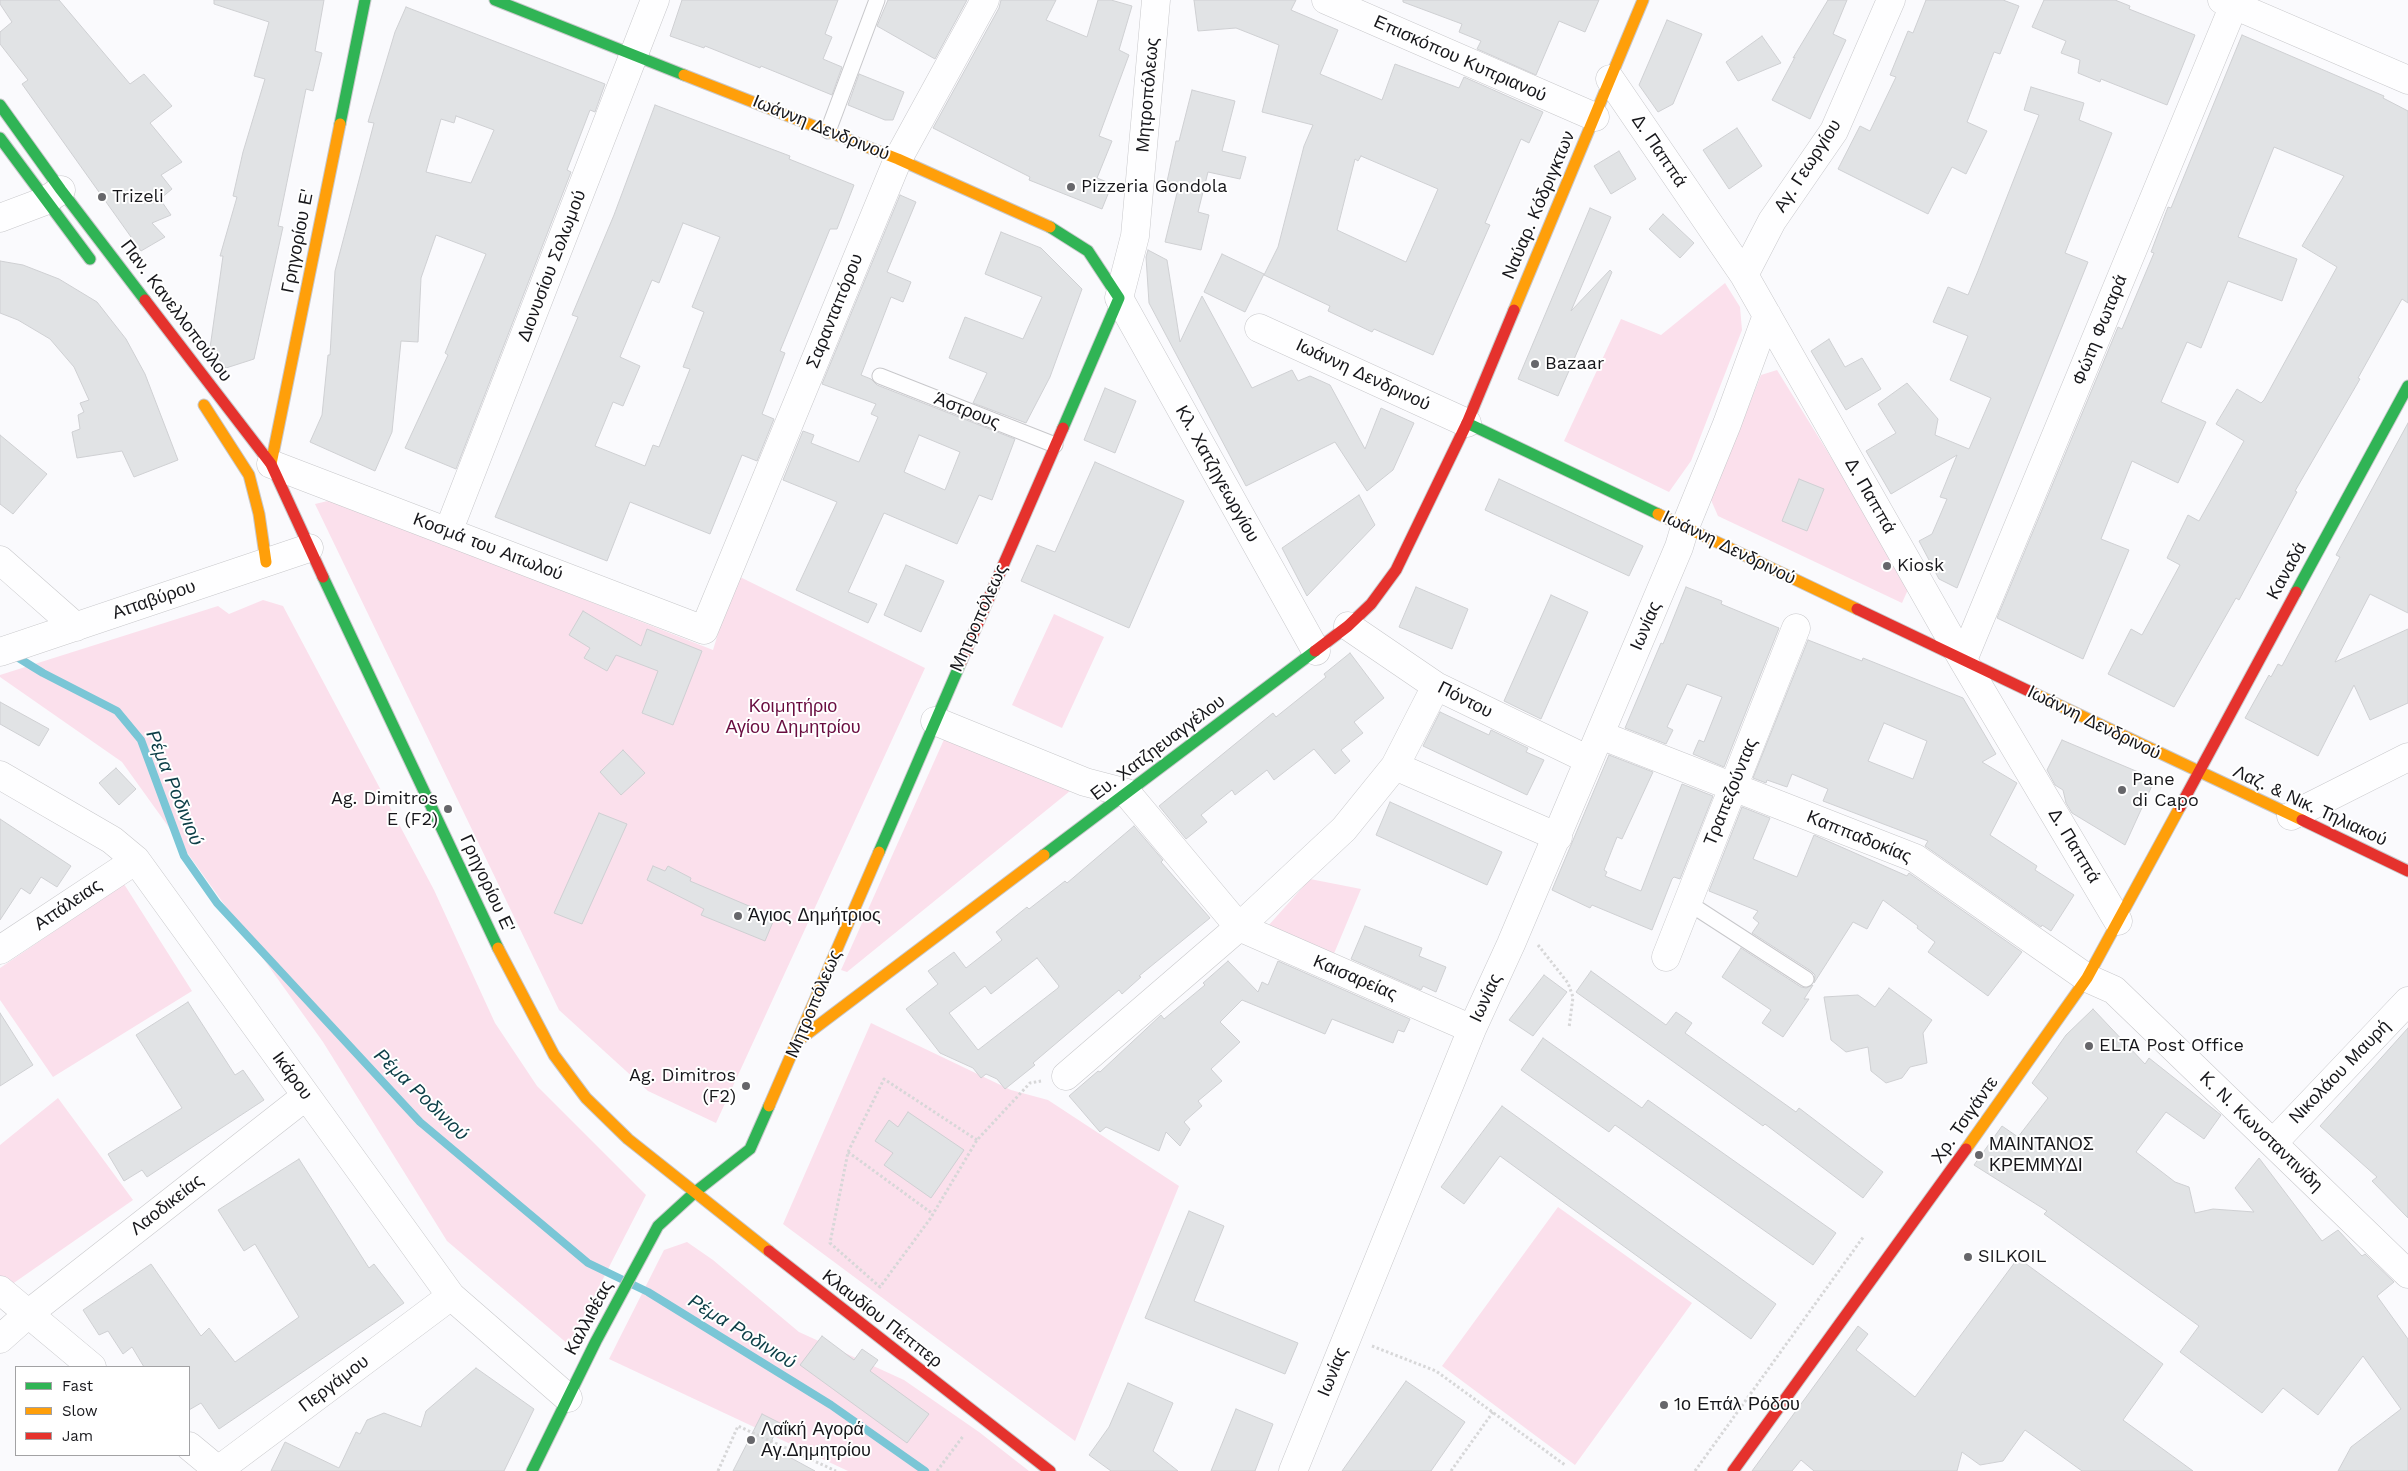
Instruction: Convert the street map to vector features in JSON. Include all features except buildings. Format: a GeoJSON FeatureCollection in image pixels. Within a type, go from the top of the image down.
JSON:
{"type":"FeatureCollection","features":[{"type":"Feature","properties":{"kind":"street","name":"Γρηγορίου Ε'"},"geometry":{"type":"LineString","coordinates":[[260,470],[365,0]]}},
{"type":"Feature","properties":{"kind":"street","name":"Ιωάννη Δενδρινού"},"geometry":{"type":"LineString","coordinates":[[495,0],[635,53],[898,159],[1044,223],[1088,251],[1119,298]]}},
{"type":"Feature","properties":{"kind":"street","name":"Διονυσίου Σολωμού"},"geometry":{"type":"LineString","coordinates":[[448,532],[655,0]]}},
{"type":"Feature","properties":{"kind":"street","name":"Σαρανταπόρου"},"geometry":{"type":"LineString","coordinates":[[704,630],[898,159],[985,0]]}},
{"type":"Feature","properties":{"kind":"street","name":"Μητροπόλεως"},"geometry":{"type":"LineString","coordinates":[[694,1193],[750,1149],[1119,298],[1135,236],[1156,0]]}},
{"type":"Feature","properties":{"kind":"street","name":"Επισκόπου Κυπριανού"},"geometry":{"type":"LineString","coordinates":[[1326,0],[1594,117]]}},
{"type":"Feature","properties":{"kind":"street","name":"Ναύαρ. Κόδριγκτων"},"geometry":{"type":"LineString","coordinates":[[1467,423],[1643,0]]}},
{"type":"Feature","properties":{"kind":"street","name":"Αγ. Γεωργίου"},"geometry":{"type":"LineString","coordinates":[[1744,275],[1772,221],[1834,131],[1891,0]]}},
{"type":"Feature","properties":{"kind":"street"},"geometry":{"type":"LineString","coordinates":[[2231,2],[2408,80]]}},
{"type":"Feature","properties":{"kind":"street","name":"Φώτη Φωταρά"},"geometry":{"type":"LineString","coordinates":[[1963,660],[2231,2]]}},
{"type":"Feature","properties":{"kind":"street","name":"Δ. Παππά"},"geometry":{"type":"LineString","coordinates":[[1610,79],[1744,275],[1963,660],[2118,921]]}},
{"type":"Feature","properties":{"kind":"street","name":"Παν. Κανελλοπούλου"},"geometry":{"type":"LineString","coordinates":[[0,105],[53,196],[100,271]]}},
{"type":"Feature","properties":{"kind":"street","name":"Παν. Κανελλοπούλου"},"geometry":{"type":"LineString","coordinates":[[0,138],[53,196],[260,470],[308,548]]}},
{"type":"Feature","properties":{"kind":"street"},"geometry":{"type":"LineString","coordinates":[[0,218],[53,196]]}},
{"type":"Feature","properties":{"kind":"street","name":"Κλ. Χατζηγεωργίου"},"geometry":{"type":"LineString","coordinates":[[1119,298],[1316,651]]}},
{"type":"Feature","properties":{"kind":"street","name":"Ιωνίας"},"geometry":{"type":"LineString","coordinates":[[1293,1471],[1472,1029],[1558,837],[1679,548],[1685,527],[1727,424],[1767,315]]}},
{"type":"Feature","properties":{"kind":"street","name":"Ιωάννη Δενδρινού"},"geometry":{"type":"LineString","coordinates":[[1259,328],[1467,423],[2197,772]]}},
{"type":"Feature","properties":{"kind":"street","name":"Καναδά"},"geometry":{"type":"LineString","coordinates":[[2197,772],[2408,386]]}},
{"type":"Feature","properties":{"kind":"street","name":"Παν. Κανελλοπούλου"},"geometry":{"type":"LineString","coordinates":[[196,394],[231,445],[260,470],[260,514],[266,562]]}},
{"type":"Feature","properties":{"kind":"street","name":"Ευ. Χατζηευαγγέλου"},"geometry":{"type":"LineString","coordinates":[[798,1041],[1348,626],[1371,604],[1396,570],[1467,423]]}},
{"type":"Feature","properties":{"kind":"street","name":"Κοσμά του Αιτωλού"},"geometry":{"type":"LineString","coordinates":[[260,470],[448,532],[704,630]]}},
{"type":"Feature","properties":{"kind":"street","name":"Γρηγορίου Ε'"},"geometry":{"type":"LineString","coordinates":[[308,548],[493,939],[554,1055],[586,1098],[628,1139],[694,1193]]}},
{"type":"Feature","properties":{"kind":"street","name":"Ατταβύρου"},"geometry":{"type":"LineString","coordinates":[[0,652],[308,548]]}},
{"type":"Feature","properties":{"kind":"street"},"geometry":{"type":"LineString","coordinates":[[0,560],[76,627]]}},
{"type":"Feature","properties":{"kind":"street","name":"Πόντου"},"geometry":{"type":"LineString","coordinates":[[1348,626],[1436,686],[1590,760]]}},
{"type":"Feature","properties":{"kind":"street","name":"Τραπεζούντας"},"geometry":{"type":"LineString","coordinates":[[1666,956],[1796,628]]}},
{"type":"Feature","properties":{"kind":"street"},"geometry":{"type":"LineString","coordinates":[[1066,1076],[1239,927],[1344,829],[1395,766],[1436,686]]}},
{"type":"Feature","properties":{"kind":"street"},"geometry":{"type":"LineString","coordinates":[[934,721],[1085,782],[1127,793]]}},
{"type":"Feature","properties":{"kind":"street","name":"Καππαδοκίας"},"geometry":{"type":"LineString","coordinates":[[1608,738],[1915,858],[2087,978]]}},
{"type":"Feature","properties":{"kind":"street"},"geometry":{"type":"LineString","coordinates":[[2291,816],[2408,758]]}},
{"type":"Feature","properties":{"kind":"street"},"geometry":{"type":"LineString","coordinates":[[1395,766],[1558,837]]}},
{"type":"Feature","properties":{"kind":"street","name":"Λαζ. & Νικ. Τηλιακού"},"geometry":{"type":"LineString","coordinates":[[2197,772],[2408,871]]}},
{"type":"Feature","properties":{"kind":"street","name":"Χρ. Τσιγάντε"},"geometry":{"type":"LineString","coordinates":[[1733,1471],[1937,1191],[2087,978],[2197,772]]}},
{"type":"Feature","properties":{"kind":"street","name":"Ικάρου"},"geometry":{"type":"LineString","coordinates":[[0,776],[112,840],[136,860],[451,1296],[568,1398]]}},
{"type":"Feature","properties":{"kind":"street","name":"Καισαρείας"},"geometry":{"type":"LineString","coordinates":[[1127,793],[1239,927],[1472,1029]]}},
{"type":"Feature","properties":{"kind":"street","name":"Αττάλειας"},"geometry":{"type":"LineString","coordinates":[[0,950],[136,860]]}},
{"type":"Feature","properties":{"kind":"street","name":"Κ. Ν. Κωνσταντινίδη"},"geometry":{"type":"LineString","coordinates":[[2087,978],[2114,990],[2408,1274]]}},
{"type":"Feature","properties":{"kind":"street","name":"Νικολάου Μαυρή"},"geometry":{"type":"LineString","coordinates":[[2272,1143],[2408,1001]]}},
{"type":"Feature","properties":{"kind":"street","name":"Λαοδικείας"},"geometry":{"type":"LineString","coordinates":[[0,1339],[28,1314],[306,1096]]}},
{"type":"Feature","properties":{"kind":"street","name":"Καλλιθέας"},"geometry":{"type":"LineString","coordinates":[[532,1471],[596,1341],[658,1226],[694,1193]]}},
{"type":"Feature","properties":{"kind":"street","name":"Κλαυδίου Πέππερ"},"geometry":{"type":"LineString","coordinates":[[694,1193],[977,1416],[1050,1471]]}},
{"type":"Feature","properties":{"kind":"street"},"geometry":{"type":"LineString","coordinates":[[0,1290],[91,1366]]}},
{"type":"Feature","properties":{"kind":"street","name":"Περγάμου"},"geometry":{"type":"LineString","coordinates":[[217,1470],[451,1296]]}},
{"type":"Feature","properties":{"kind":"street"},"geometry":{"type":"LineString","coordinates":[[190,1447],[217,1470]]}},
{"type":"Feature","properties":{"kind":"lane"},"geometry":{"type":"LineString","coordinates":[[828,131],[877,0]]}},
{"type":"Feature","properties":{"kind":"lane","name":"Άστρους"},"geometry":{"type":"LineString","coordinates":[[880,376],[1055,445]]}},
{"type":"Feature","properties":{"kind":"lane"},"geometry":{"type":"LineString","coordinates":[[1687,902],[1806,979]]}},
{"type":"Feature","properties":{"kind":"path"},"geometry":{"type":"LineString","coordinates":[[1532,939],[1568,983],[1573,998],[1568,1028]]}},
{"type":"Feature","properties":{"kind":"path"},"geometry":{"type":"LineString","coordinates":[[977,1140],[884,1080],[848,1152],[830,1243],[880,1287],[933,1214],[977,1140],[1030,1083],[1066,1076]]}},
{"type":"Feature","properties":{"kind":"path"},"geometry":{"type":"LineString","coordinates":[[848,1152],[933,1214]]}},
{"type":"Feature","properties":{"kind":"path"},"geometry":{"type":"LineString","coordinates":[[1695,1471],[1864,1236]]}},
{"type":"Feature","properties":{"kind":"path"},"geometry":{"type":"LineString","coordinates":[[1368,1345],[1436,1371],[1565,1465]]}},
{"type":"Feature","properties":{"kind":"path"},"geometry":{"type":"LineString","coordinates":[[1451,1471],[1493,1412]]}},
{"type":"Feature","properties":{"kind":"path"},"geometry":{"type":"LineString","coordinates":[[939,1469],[977,1416]]}},
{"type":"Feature","properties":{"kind":"path"},"geometry":{"type":"LineString","coordinates":[[718,1471],[738,1426],[836,1471]]}},
{"type":"Feature","properties":{"kind":"green space"},"geometry":{"type":"Polygon","coordinates":[[[1725,283],[1740,307],[1742,330],[1691,461],[1669,492],[1564,441],[1621,319],[1661,335],[1725,283]]]}},
{"type":"Feature","properties":{"kind":"green space"},"geometry":{"type":"Polygon","coordinates":[[[1777,370],[1910,585],[1902,603],[1718,516],[1711,500],[1761,375],[1777,370]]]}},
{"type":"Feature","properties":{"kind":"green space","name":"Κοιμητήριο Αγίου Δημητρίου"},"geometry":{"type":"Polygon","coordinates":[[[332,500],[713,650],[736,575],[925,668],[716,1123],[648,1091],[559,1010],[315,504],[332,500]]]}},
{"type":"Feature","properties":{"kind":"green space"},"geometry":{"type":"Polygon","coordinates":[[[263,600],[283,606],[434,890],[495,1023],[537,1086],[646,1195],[569,1345],[447,1241],[323,1042],[122,762],[0,677],[0,675],[218,606],[229,614],[263,600]]]}},
{"type":"Feature","properties":{"kind":"green space"},"geometry":{"type":"Polygon","coordinates":[[[1054,614],[1104,637],[1062,728],[1012,705],[1054,614]]]}},
{"type":"Feature","properties":{"kind":"green space"},"geometry":{"type":"Polygon","coordinates":[[[946,735],[1070,791],[847,972],[841,970],[946,735]]]}},
{"type":"Feature","properties":{"kind":"green space"},"geometry":{"type":"Polygon","coordinates":[[[1310,879],[1361,889],[1333,956],[1268,926],[1310,879]]]}},
{"type":"Feature","properties":{"kind":"green space"},"geometry":{"type":"Polygon","coordinates":[[[124,884],[192,991],[53,1077],[0,1000],[0,968],[124,884]]]}},
{"type":"Feature","properties":{"kind":"green space"},"geometry":{"type":"Polygon","coordinates":[[[871,1023],[1011,1090],[1048,1100],[1179,1186],[1075,1441],[783,1224],[871,1023]]]}},
{"type":"Feature","properties":{"kind":"green space"},"geometry":{"type":"Polygon","coordinates":[[[58,1098],[133,1200],[8,1287],[0,1280],[0,1145],[58,1098]]]}},
{"type":"Feature","properties":{"kind":"green space"},"geometry":{"type":"Polygon","coordinates":[[[1558,1207],[1692,1303],[1575,1465],[1442,1366],[1558,1207]]]}},
{"type":"Feature","properties":{"kind":"green space"},"geometry":{"type":"Polygon","coordinates":[[[687,1242],[713,1260],[799,1332],[904,1380],[979,1432],[1029,1471],[848,1471],[609,1359],[664,1250],[687,1242]]]}},
{"type":"Feature","properties":{"kind":"waterway","name":"Ρέμα Ροδινιού"},"geometry":{"type":"LineString","coordinates":[[12,654],[43,673],[117,711],[141,740],[184,856],[217,903],[420,1122],[588,1263],[648,1292],[831,1405],[925,1471]]}},
{"type":"Feature","properties":{"kind":"traffic: fast"},"geometry":{"type":"LineString","coordinates":[[340,124],[365,0]]}},
{"type":"Feature","properties":{"kind":"traffic: fast"},"geometry":{"type":"LineString","coordinates":[[495,0],[684,75]]}},
{"type":"Feature","properties":{"kind":"traffic: fast"},"geometry":{"type":"LineString","coordinates":[[0,105],[61,190],[145,300]]}},
{"type":"Feature","properties":{"kind":"traffic: fast"},"geometry":{"type":"LineString","coordinates":[[0,138],[90,259]]}},
{"type":"Feature","properties":{"kind":"traffic: fast"},"geometry":{"type":"LineString","coordinates":[[1050,227],[1088,251],[1119,298],[1063,428]]}},
{"type":"Feature","properties":{"kind":"traffic: fast"},"geometry":{"type":"LineString","coordinates":[[2296,592],[2408,386]]}},
{"type":"Feature","properties":{"kind":"traffic: fast"},"geometry":{"type":"LineString","coordinates":[[1467,423],[1658,514]]}},
{"type":"Feature","properties":{"kind":"traffic: fast"},"geometry":{"type":"LineString","coordinates":[[323,577],[498,948]]}},
{"type":"Feature","properties":{"kind":"traffic: fast"},"geometry":{"type":"LineString","coordinates":[[1044,855],[1315,651]]}},
{"type":"Feature","properties":{"kind":"traffic: fast"},"geometry":{"type":"LineString","coordinates":[[879,852],[961,662]]}},
{"type":"Feature","properties":{"kind":"traffic: fast"},"geometry":{"type":"LineString","coordinates":[[532,1471],[596,1341],[658,1226],[694,1193],[750,1149],[769,1106]]}},
{"type":"Feature","properties":{"kind":"traffic: slow"},"geometry":{"type":"LineString","coordinates":[[1514,310],[1643,0]]}},
{"type":"Feature","properties":{"kind":"traffic: slow"},"geometry":{"type":"LineString","coordinates":[[684,75],[898,159],[1050,227]]}},
{"type":"Feature","properties":{"kind":"traffic: slow"},"geometry":{"type":"LineString","coordinates":[[271,464],[340,124]]}},
{"type":"Feature","properties":{"kind":"traffic: slow"},"geometry":{"type":"LineString","coordinates":[[204,405],[249,475],[259,514],[266,562]]}},
{"type":"Feature","properties":{"kind":"traffic: slow"},"geometry":{"type":"LineString","coordinates":[[1658,514],[1857,609]]}},
{"type":"Feature","properties":{"kind":"traffic: slow"},"geometry":{"type":"LineString","coordinates":[[2033,693],[2302,820]]}},
{"type":"Feature","properties":{"kind":"traffic: slow"},"geometry":{"type":"LineString","coordinates":[[1966,1149],[2087,978],[2180,807]]}},
{"type":"Feature","properties":{"kind":"traffic: slow"},"geometry":{"type":"LineString","coordinates":[[769,1106],[879,852]]}},
{"type":"Feature","properties":{"kind":"traffic: slow"},"geometry":{"type":"LineString","coordinates":[[799,1040],[1044,855]]}},
{"type":"Feature","properties":{"kind":"traffic: slow"},"geometry":{"type":"LineString","coordinates":[[498,948],[554,1055],[586,1098],[628,1139],[769,1251]]}},
{"type":"Feature","properties":{"kind":"traffic: jam"},"geometry":{"type":"LineString","coordinates":[[145,300],[271,464],[323,577]]}},
{"type":"Feature","properties":{"kind":"traffic: jam"},"geometry":{"type":"LineString","coordinates":[[1315,651],[1348,626],[1371,604],[1396,570],[1467,423],[1514,310]]}},
{"type":"Feature","properties":{"kind":"traffic: jam"},"geometry":{"type":"LineString","coordinates":[[961,662],[1063,428]]}},
{"type":"Feature","properties":{"kind":"traffic: jam"},"geometry":{"type":"LineString","coordinates":[[2180,807],[2296,592]]}},
{"type":"Feature","properties":{"kind":"traffic: jam"},"geometry":{"type":"LineString","coordinates":[[1857,609],[2033,693]]}},
{"type":"Feature","properties":{"kind":"traffic: jam"},"geometry":{"type":"LineString","coordinates":[[2302,820],[2408,871]]}},
{"type":"Feature","properties":{"kind":"traffic: jam"},"geometry":{"type":"LineString","coordinates":[[1733,1471],[1966,1149]]}},
{"type":"Feature","properties":{"kind":"traffic: jam"},"geometry":{"type":"LineString","coordinates":[[769,1251],[1050,1471]]}},
{"type":"Feature","properties":{"kind":"place","name":"Pizzeria Gondola"},"geometry":{"type":"Point","coordinates":[1071,187]}},
{"type":"Feature","properties":{"kind":"place","name":"Trizeli"},"geometry":{"type":"Point","coordinates":[102,197]}},
{"type":"Feature","properties":{"kind":"place","name":"Bazaar"},"geometry":{"type":"Point","coordinates":[1535,364]}},
{"type":"Feature","properties":{"kind":"place","name":"Kiosk"},"geometry":{"type":"Point","coordinates":[1887,566]}},
{"type":"Feature","properties":{"kind":"place","name":"Pane di Capo"},"geometry":{"type":"Point","coordinates":[2122,790]}},
{"type":"Feature","properties":{"kind":"place","name":"Ag. Dimitros E (F2)"},"geometry":{"type":"Point","coordinates":[448,809]}},
{"type":"Feature","properties":{"kind":"place","name":"Άγιος Δημήτριος"},"geometry":{"type":"Point","coordinates":[738,916]}},
{"type":"Feature","properties":{"kind":"place","name":"ELTA Post Office"},"geometry":{"type":"Point","coordinates":[2089,1046]}},
{"type":"Feature","properties":{"kind":"place","name":"Ag. Dimitros (F2)"},"geometry":{"type":"Point","coordinates":[746,1086]}},
{"type":"Feature","properties":{"kind":"place","name":"ΜΑΙΝΤΑΝΟΣ ΚΡΕΜΜΥΔΙ"},"geometry":{"type":"Point","coordinates":[1979,1155]}},
{"type":"Feature","properties":{"kind":"place","name":"SILKOIL"},"geometry":{"type":"Point","coordinates":[1968,1257]}},
{"type":"Feature","properties":{"kind":"place","name":"1ο Επάλ Ρόδου"},"geometry":{"type":"Point","coordinates":[1664,1405]}},
{"type":"Feature","properties":{"kind":"place","name":"Λαΐκή Αγορά Αγ.Δημητρίου"},"geometry":{"type":"Point","coordinates":[751,1440]}}]}
